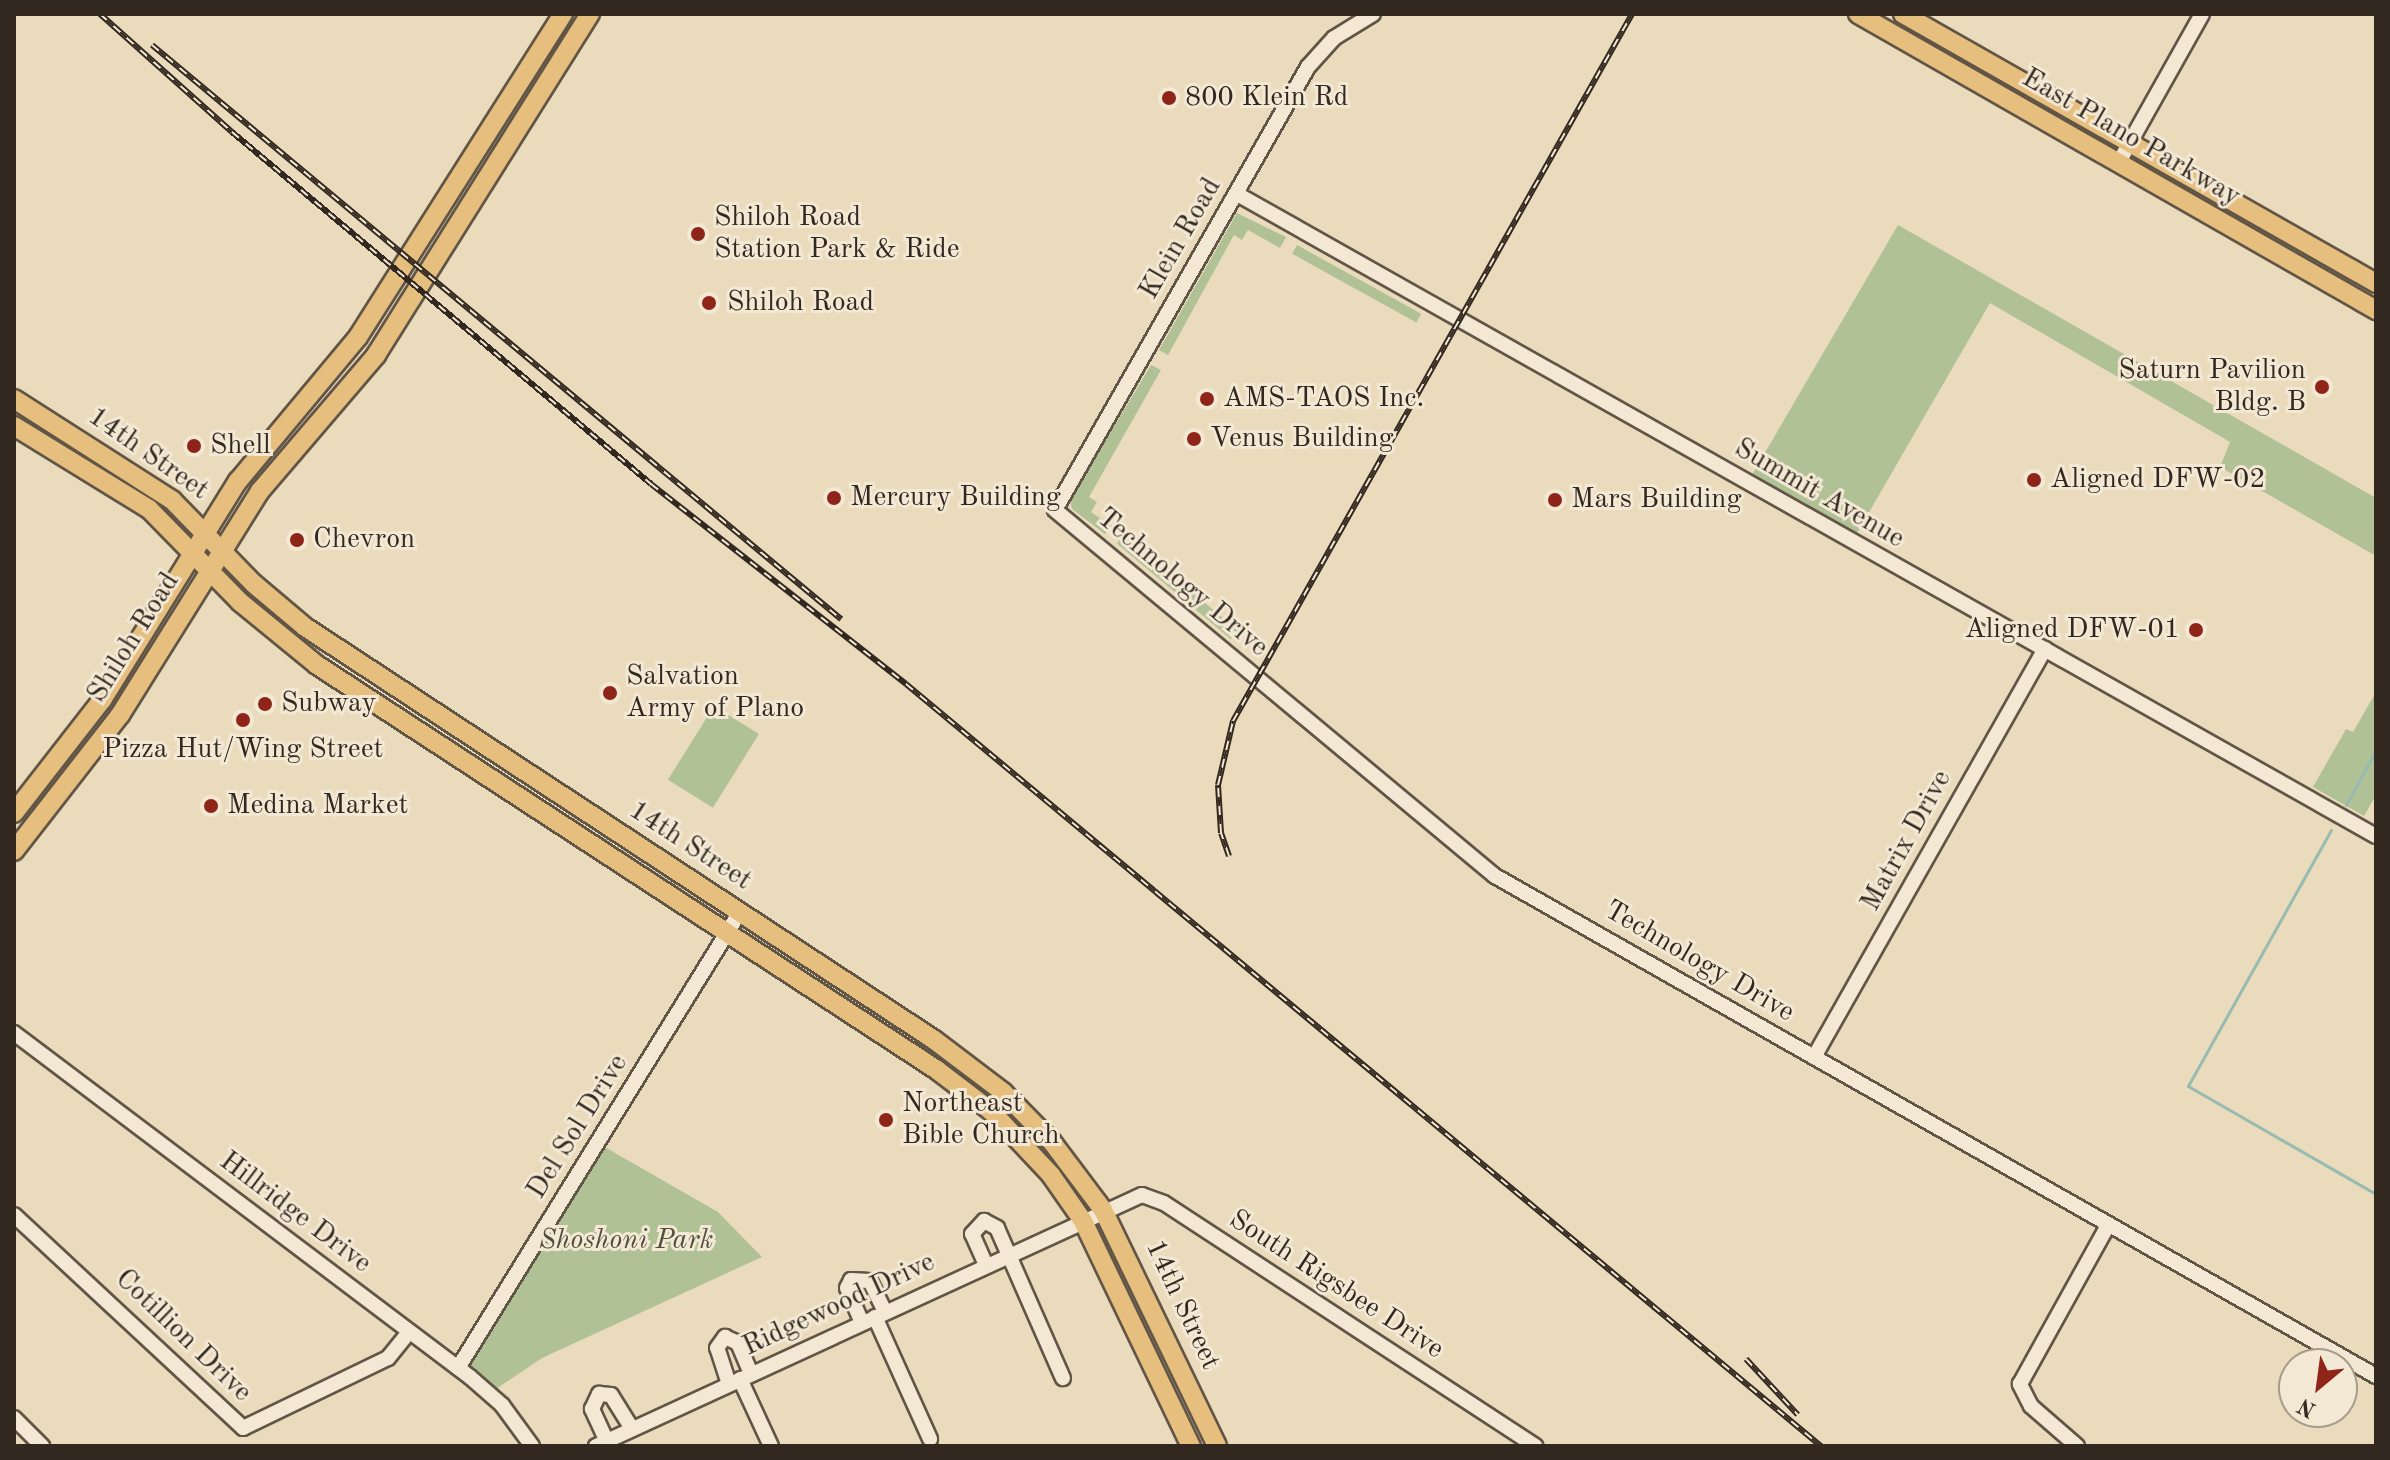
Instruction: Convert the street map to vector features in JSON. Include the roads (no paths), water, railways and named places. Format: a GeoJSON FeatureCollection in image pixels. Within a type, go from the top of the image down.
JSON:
{"type":"FeatureCollection","features":[{"type":"Feature","properties":{"kind":"main road","name":"Shiloh Road"},"geometry":{"type":"LineString","coordinates":[[14,813],[102,700],[192,550],[264,446],[344,354],[563,14]]}},
{"type":"Feature","properties":{"kind":"main road","name":"Shiloh Road"},"geometry":{"type":"LineString","coordinates":[[14,851],[120,715],[221,550],[282,462],[363,370],[453,236],[590,14]]}},
{"type":"Feature","properties":{"kind":"main road","name":"East Plano Parkway"},"geometry":{"type":"LineString","coordinates":[[1858,14],[2376,310]]}},
{"type":"Feature","properties":{"kind":"main road","name":"East Plano Parkway"},"geometry":{"type":"LineString","coordinates":[[1903,14],[2376,283]]}},
{"type":"Feature","properties":{"kind":"main road"},"geometry":{"type":"LineString","coordinates":[[2003,96],[2014,77]]}},
{"type":"Feature","properties":{"kind":"main road"},"geometry":{"type":"LineString","coordinates":[[2272,251],[2283,231]]}},
{"type":"Feature","properties":{"kind":"main road"},"geometry":{"type":"LineString","coordinates":[[344,354],[363,370]]}},
{"type":"Feature","properties":{"kind":"main road","name":"14th Street"},"geometry":{"type":"LineString","coordinates":[[14,399],[149,483],[206,531],[221,550],[296,620],[971,1065],[1021,1108],[1103,1210],[1217,1446]]}},
{"type":"Feature","properties":{"kind":"main road","name":"14th Street"},"geometry":{"type":"LineString","coordinates":[[14,426],[149,509],[280,638],[965,1089],[1006,1124],[1083,1221],[1191,1446]]}},
{"type":"Feature","properties":{"kind":"main road"},"geometry":{"type":"LineString","coordinates":[[393,714],[405,694]]}},
{"type":"Feature","properties":{"kind":"main road"},"geometry":{"type":"LineString","coordinates":[[102,700],[120,715]]}},
{"type":"Feature","properties":{"kind":"main road"},"geometry":{"type":"LineString","coordinates":[[544,814],[557,793]]}},
{"type":"Feature","properties":{"kind":"main road"},"geometry":{"type":"LineString","coordinates":[[859,1019],[872,999]]}},
{"type":"Feature","properties":{"kind":"main road"},"geometry":{"type":"LineString","coordinates":[[1006,1124],[1021,1108]]}},
{"type":"Feature","properties":{"kind":"street","name":"Klein Road"},"geometry":{"type":"LineString","coordinates":[[1055,510],[1317,54],[1373,14]]}},
{"type":"Feature","properties":{"kind":"street"},"geometry":{"type":"LineString","coordinates":[[2119,162],[2202,14]]}},
{"type":"Feature","properties":{"kind":"street","name":"Summit Avenue"},"geometry":{"type":"LineString","coordinates":[[1237,194],[2376,836]]}},
{"type":"Feature","properties":{"kind":"street","name":"Technology Drive"},"geometry":{"type":"LineString","coordinates":[[1055,510],[1495,876],[2376,1376]]}},
{"type":"Feature","properties":{"kind":"street","name":"Matrix Drive"},"geometry":{"type":"LineString","coordinates":[[1814,1057],[2045,649]]}},
{"type":"Feature","properties":{"kind":"street","name":"Del Sol Drive"},"geometry":{"type":"LineString","coordinates":[[458,1368],[740,912]]}},
{"type":"Feature","properties":{"kind":"street","name":"Hillridge Drive"},"geometry":{"type":"LineString","coordinates":[[14,1033],[458,1368],[502,1405],[532,1446]]}},
{"type":"Feature","properties":{"kind":"street","name":"South Rigsbee Drive"},"geometry":{"type":"LineString","coordinates":[[1103,1210],[1133,1195],[1164,1203],[1536,1446]]}},
{"type":"Feature","properties":{"kind":"street","name":"Ridgewood Drive"},"geometry":{"type":"LineString","coordinates":[[604,1444],[1103,1210]]}},
{"type":"Feature","properties":{"kind":"street","name":"Cotillion Drive"},"geometry":{"type":"LineString","coordinates":[[14,1215],[243,1428],[388,1358],[409,1332]]}},
{"type":"Feature","properties":{"kind":"street"},"geometry":{"type":"LineString","coordinates":[[986,1265],[972,1234],[980,1222],[993,1224],[1063,1378]]}},
{"type":"Feature","properties":{"kind":"street"},"geometry":{"type":"LineString","coordinates":[[2077,1446],[2031,1406],[2020,1384],[2022,1374],[2108,1225]]}},
{"type":"Feature","properties":{"kind":"street"},"geometry":{"type":"LineString","coordinates":[[874,1317],[930,1439]]}},
{"type":"Feature","properties":{"kind":"street"},"geometry":{"type":"LineString","coordinates":[[740,1379],[771,1446]]}},
{"type":"Feature","properties":{"kind":"street"},"geometry":{"type":"LineString","coordinates":[[604,1444],[592,1409],[599,1394],[611,1395],[632,1429]]}},
{"type":"Feature","properties":{"kind":"street"},"geometry":{"type":"LineString","coordinates":[[14,1418],[42,1446]]}},
{"type":"Feature","properties":{"kind":"waterway"},"geometry":{"type":"LineString","coordinates":[[2346,805],[2376,750]]}},
{"type":"Feature","properties":{"kind":"waterway"},"geometry":{"type":"LineString","coordinates":[[2331,830],[2188,1086],[2376,1194]]}},
{"type":"Feature","properties":{"kind":"railway"},"geometry":{"type":"LineString","coordinates":[[100,14],[232,132],[651,484],[906,684],[1821,1446]]}},
{"type":"Feature","properties":{"kind":"railway"},"geometry":{"type":"LineString","coordinates":[[1229,856],[1221,833],[1218,785],[1233,721],[1632,14]]}},
{"type":"Feature","properties":{"kind":"railway"},"geometry":{"type":"LineString","coordinates":[[152,45],[841,619]]}},
{"type":"Feature","properties":{"kind":"railway"},"geometry":{"type":"LineString","coordinates":[[1746,1359],[1798,1415]]}},
{"type":"Feature","properties":{"kind":"place","name":"800 Klein Rd"},"geometry":{"type":"Point","coordinates":[1169,98]}},
{"type":"Feature","properties":{"kind":"place","name":"Shiloh Road Station Park & Ride"},"geometry":{"type":"Point","coordinates":[698,234]}},
{"type":"Feature","properties":{"kind":"place","name":"Shiloh Road"},"geometry":{"type":"Point","coordinates":[709,303]}},
{"type":"Feature","properties":{"kind":"place","name":"Saturn Pavilion Bldg. B"},"geometry":{"type":"Point","coordinates":[2322,387]}},
{"type":"Feature","properties":{"kind":"place","name":"AMS-TAOS Inc."},"geometry":{"type":"Point","coordinates":[1207,399]}},
{"type":"Feature","properties":{"kind":"place","name":"Venus Building"},"geometry":{"type":"Point","coordinates":[1194,439]}},
{"type":"Feature","properties":{"kind":"place","name":"Shell"},"geometry":{"type":"Point","coordinates":[194,446]}},
{"type":"Feature","properties":{"kind":"place","name":"Aligned DFW-02"},"geometry":{"type":"Point","coordinates":[2034,480]}},
{"type":"Feature","properties":{"kind":"place","name":"Mercury Building"},"geometry":{"type":"Point","coordinates":[834,498]}},
{"type":"Feature","properties":{"kind":"place","name":"Mars Building"},"geometry":{"type":"Point","coordinates":[1555,500]}},
{"type":"Feature","properties":{"kind":"place","name":"Chevron"},"geometry":{"type":"Point","coordinates":[297,540]}},
{"type":"Feature","properties":{"kind":"place","name":"Aligned DFW-01"},"geometry":{"type":"Point","coordinates":[2196,630]}},
{"type":"Feature","properties":{"kind":"place","name":"Salvation Army of Plano"},"geometry":{"type":"Point","coordinates":[610,693]}},
{"type":"Feature","properties":{"kind":"place","name":"Subway"},"geometry":{"type":"Point","coordinates":[265,704]}},
{"type":"Feature","properties":{"kind":"place","name":"Pizza Hut/Wing Street"},"geometry":{"type":"Point","coordinates":[243,720]}},
{"type":"Feature","properties":{"kind":"place","name":"Medina Market"},"geometry":{"type":"Point","coordinates":[211,806]}},
{"type":"Feature","properties":{"kind":"place","name":"Northeast Bible Church"},"geometry":{"type":"Point","coordinates":[886,1120]}},
{"type":"Feature","properties":{"kind":"park label","name":"Shoshoni Park"},"geometry":{"type":"Point","coordinates":[626,1241]}}]}
